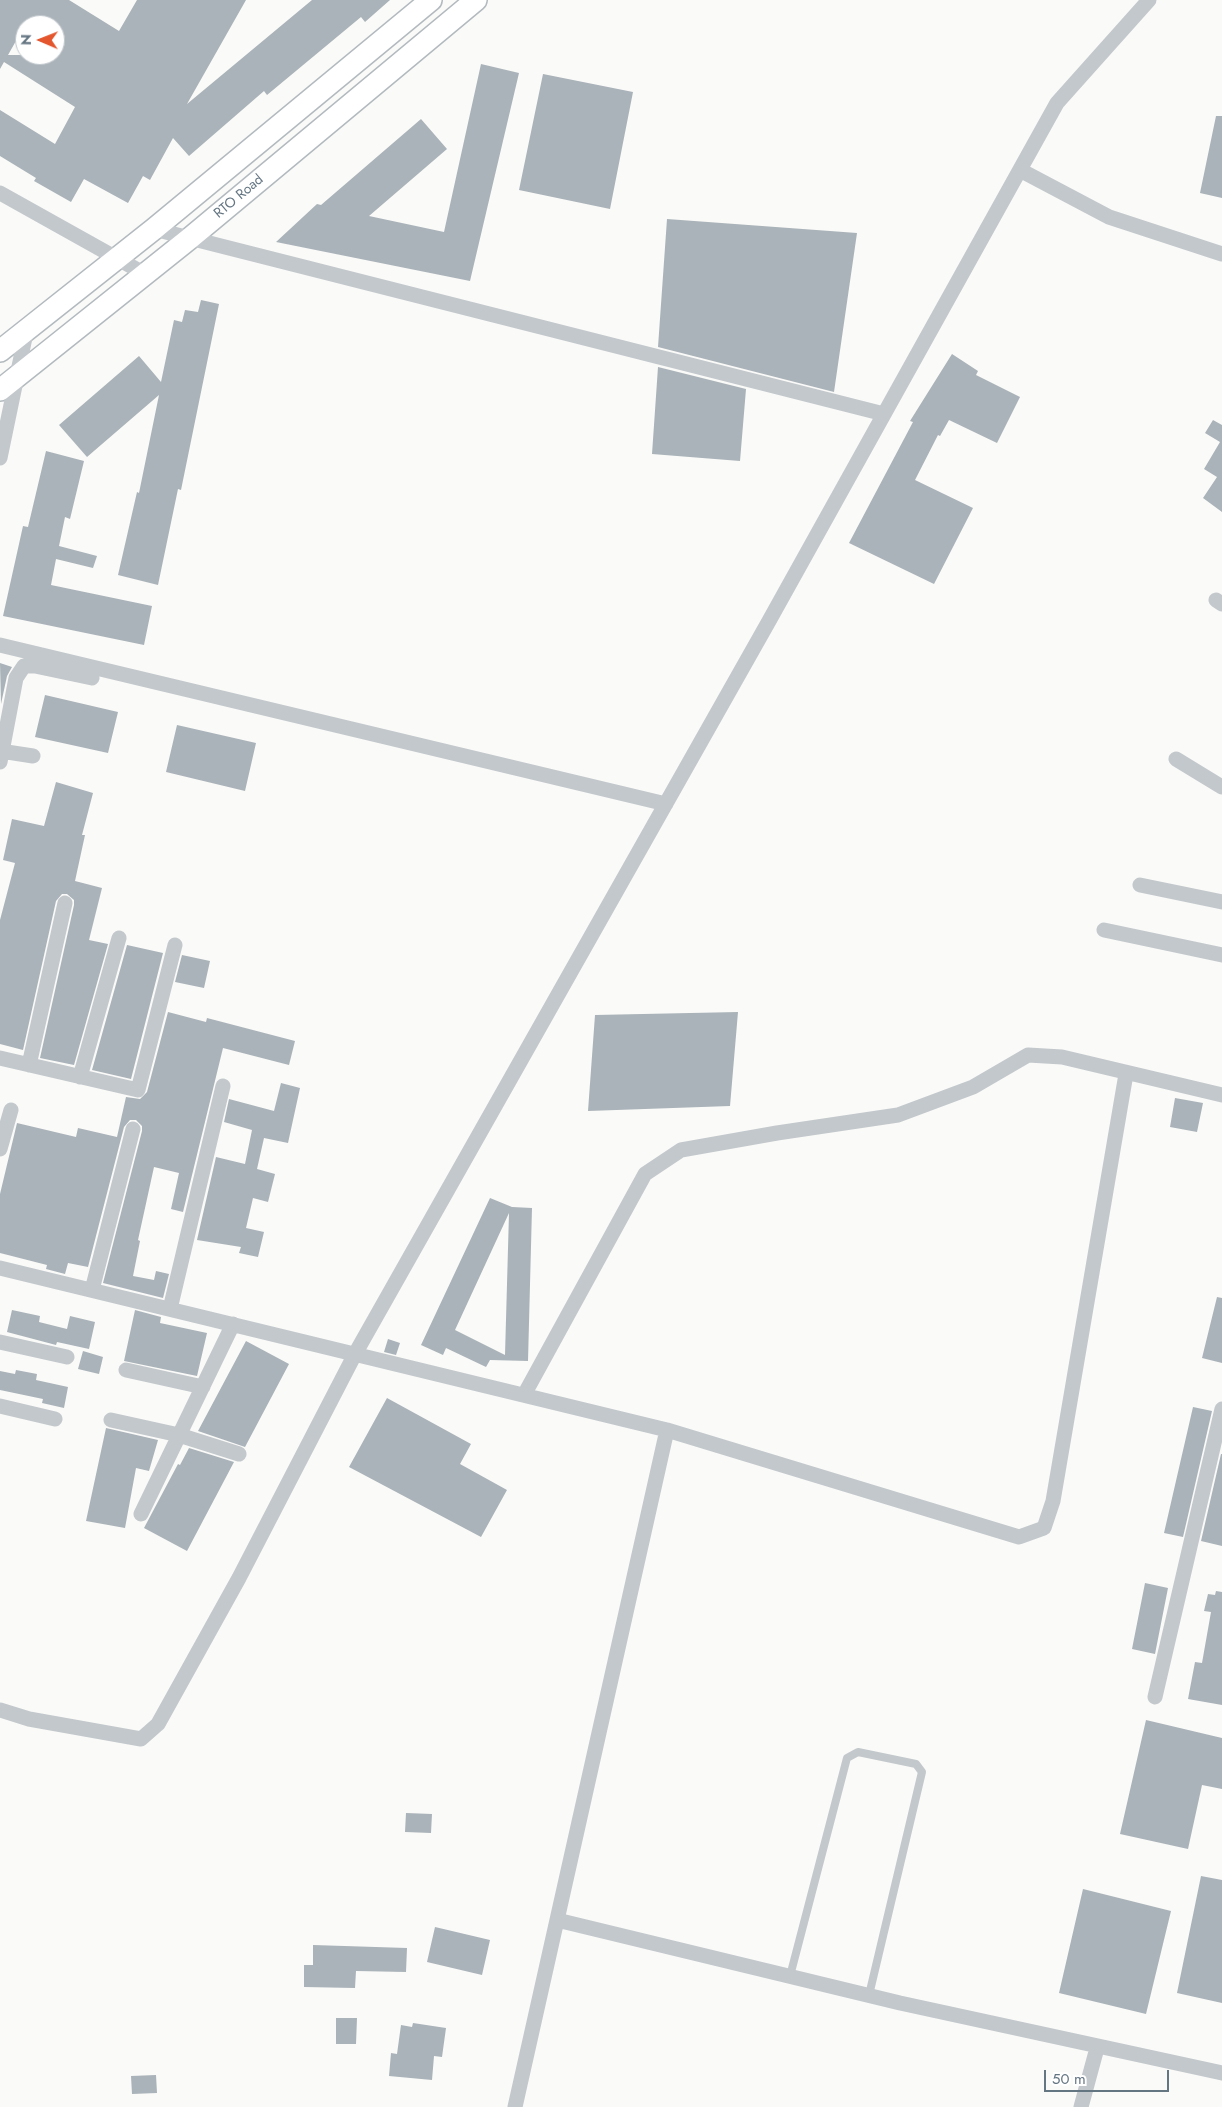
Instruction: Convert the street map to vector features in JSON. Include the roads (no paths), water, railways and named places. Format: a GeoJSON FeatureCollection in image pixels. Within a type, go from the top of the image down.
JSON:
{"type":"FeatureCollection","features":[{"type":"Feature","properties":{"kind":"street"},"geometry":{"type":"LineString","coordinates":[[0,351],[154,229],[431,0]]}},
{"type":"Feature","properties":{"kind":"street","name":"RTO Road"},"geometry":{"type":"LineString","coordinates":[[0,390],[188,239],[476,0]]}},
{"type":"Feature","properties":{"kind":"street"},"geometry":{"type":"LineString","coordinates":[[0,1710],[29,1719],[141,1739],[149,1734],[158,1724],[239,1578],[355,1354],[666,804],[1057,103],[1149,0]]}},
{"type":"Feature","properties":{"kind":"street"},"geometry":{"type":"LineString","coordinates":[[1020,170],[1109,217],[1222,254]]}},
{"type":"Feature","properties":{"kind":"street"},"geometry":{"type":"LineString","coordinates":[[0,193],[145,274]]}},
{"type":"Feature","properties":{"kind":"street"},"geometry":{"type":"LineString","coordinates":[[154,229],[884,414]]}},
{"type":"Feature","properties":{"kind":"street"},"geometry":{"type":"LineString","coordinates":[[0,458],[27,328]]}},
{"type":"Feature","properties":{"kind":"street"},"geometry":{"type":"LineString","coordinates":[[0,645],[666,804]]}},
{"type":"Feature","properties":{"kind":"street"},"geometry":{"type":"LineString","coordinates":[[33,756],[1,755],[16,678],[24,666],[35,666],[92,678]]}},
{"type":"Feature","properties":{"kind":"street"},"geometry":{"type":"LineString","coordinates":[[1176,759],[1222,787]]}},
{"type":"Feature","properties":{"kind":"street"},"geometry":{"type":"LineString","coordinates":[[1140,885],[1222,902]]}},
{"type":"Feature","properties":{"kind":"street"},"geometry":{"type":"LineString","coordinates":[[29,1065],[66,903]]}},
{"type":"Feature","properties":{"kind":"street"},"geometry":{"type":"LineString","coordinates":[[1104,930],[1222,955]]}},
{"type":"Feature","properties":{"kind":"street"},"geometry":{"type":"LineString","coordinates":[[80,1077],[119,938]]}},
{"type":"Feature","properties":{"kind":"street"},"geometry":{"type":"LineString","coordinates":[[0,1058],[138,1090],[175,945]]}},
{"type":"Feature","properties":{"kind":"street"},"geometry":{"type":"LineString","coordinates":[[524,1395],[645,1174],[681,1150],[777,1133],[898,1116],[973,1087],[1028,1054],[1062,1057],[1126,1074],[1222,1095]]}},
{"type":"Feature","properties":{"kind":"street"},"geometry":{"type":"LineString","coordinates":[[0,1268],[667,1430],[1019,1537],[1044,1528],[1053,1501],[1126,1074]]}},
{"type":"Feature","properties":{"kind":"street"},"geometry":{"type":"LineString","coordinates":[[170,1309],[223,1086]]}},
{"type":"Feature","properties":{"kind":"street"},"geometry":{"type":"LineString","coordinates":[[0,1149],[11,1110]]}},
{"type":"Feature","properties":{"kind":"street"},"geometry":{"type":"LineString","coordinates":[[92,1290],[133,1129]]}},
{"type":"Feature","properties":{"kind":"street"},"geometry":{"type":"LineString","coordinates":[[141,1514],[234,1324]]}},
{"type":"Feature","properties":{"kind":"street"},"geometry":{"type":"LineString","coordinates":[[0,1342],[67,1357]]}},
{"type":"Feature","properties":{"kind":"street"},"geometry":{"type":"LineString","coordinates":[[126,1370],[203,1387]]}},
{"type":"Feature","properties":{"kind":"street"},"geometry":{"type":"LineString","coordinates":[[0,1406],[55,1419]]}},
{"type":"Feature","properties":{"kind":"street"},"geometry":{"type":"LineString","coordinates":[[1155,1697],[1222,1409]]}},
{"type":"Feature","properties":{"kind":"street"},"geometry":{"type":"LineString","coordinates":[[111,1420],[179,1435],[239,1454]]}},
{"type":"Feature","properties":{"kind":"street"},"geometry":{"type":"LineString","coordinates":[[515,2107],[667,1430]]}},
{"type":"Feature","properties":{"kind":"street"},"geometry":{"type":"LineString","coordinates":[[557,1920],[869,1996],[1098,2048],[1222,2073]]}},
{"type":"Feature","properties":{"kind":"street"},"geometry":{"type":"LineString","coordinates":[[1082,2107],[1098,2048]]}},
{"type":"Feature","properties":{"kind":"lane"},"geometry":{"type":"LineString","coordinates":[[790,1976],[847,1758],[858,1752],[916,1764],[922,1772],[869,1996]]}}]}
